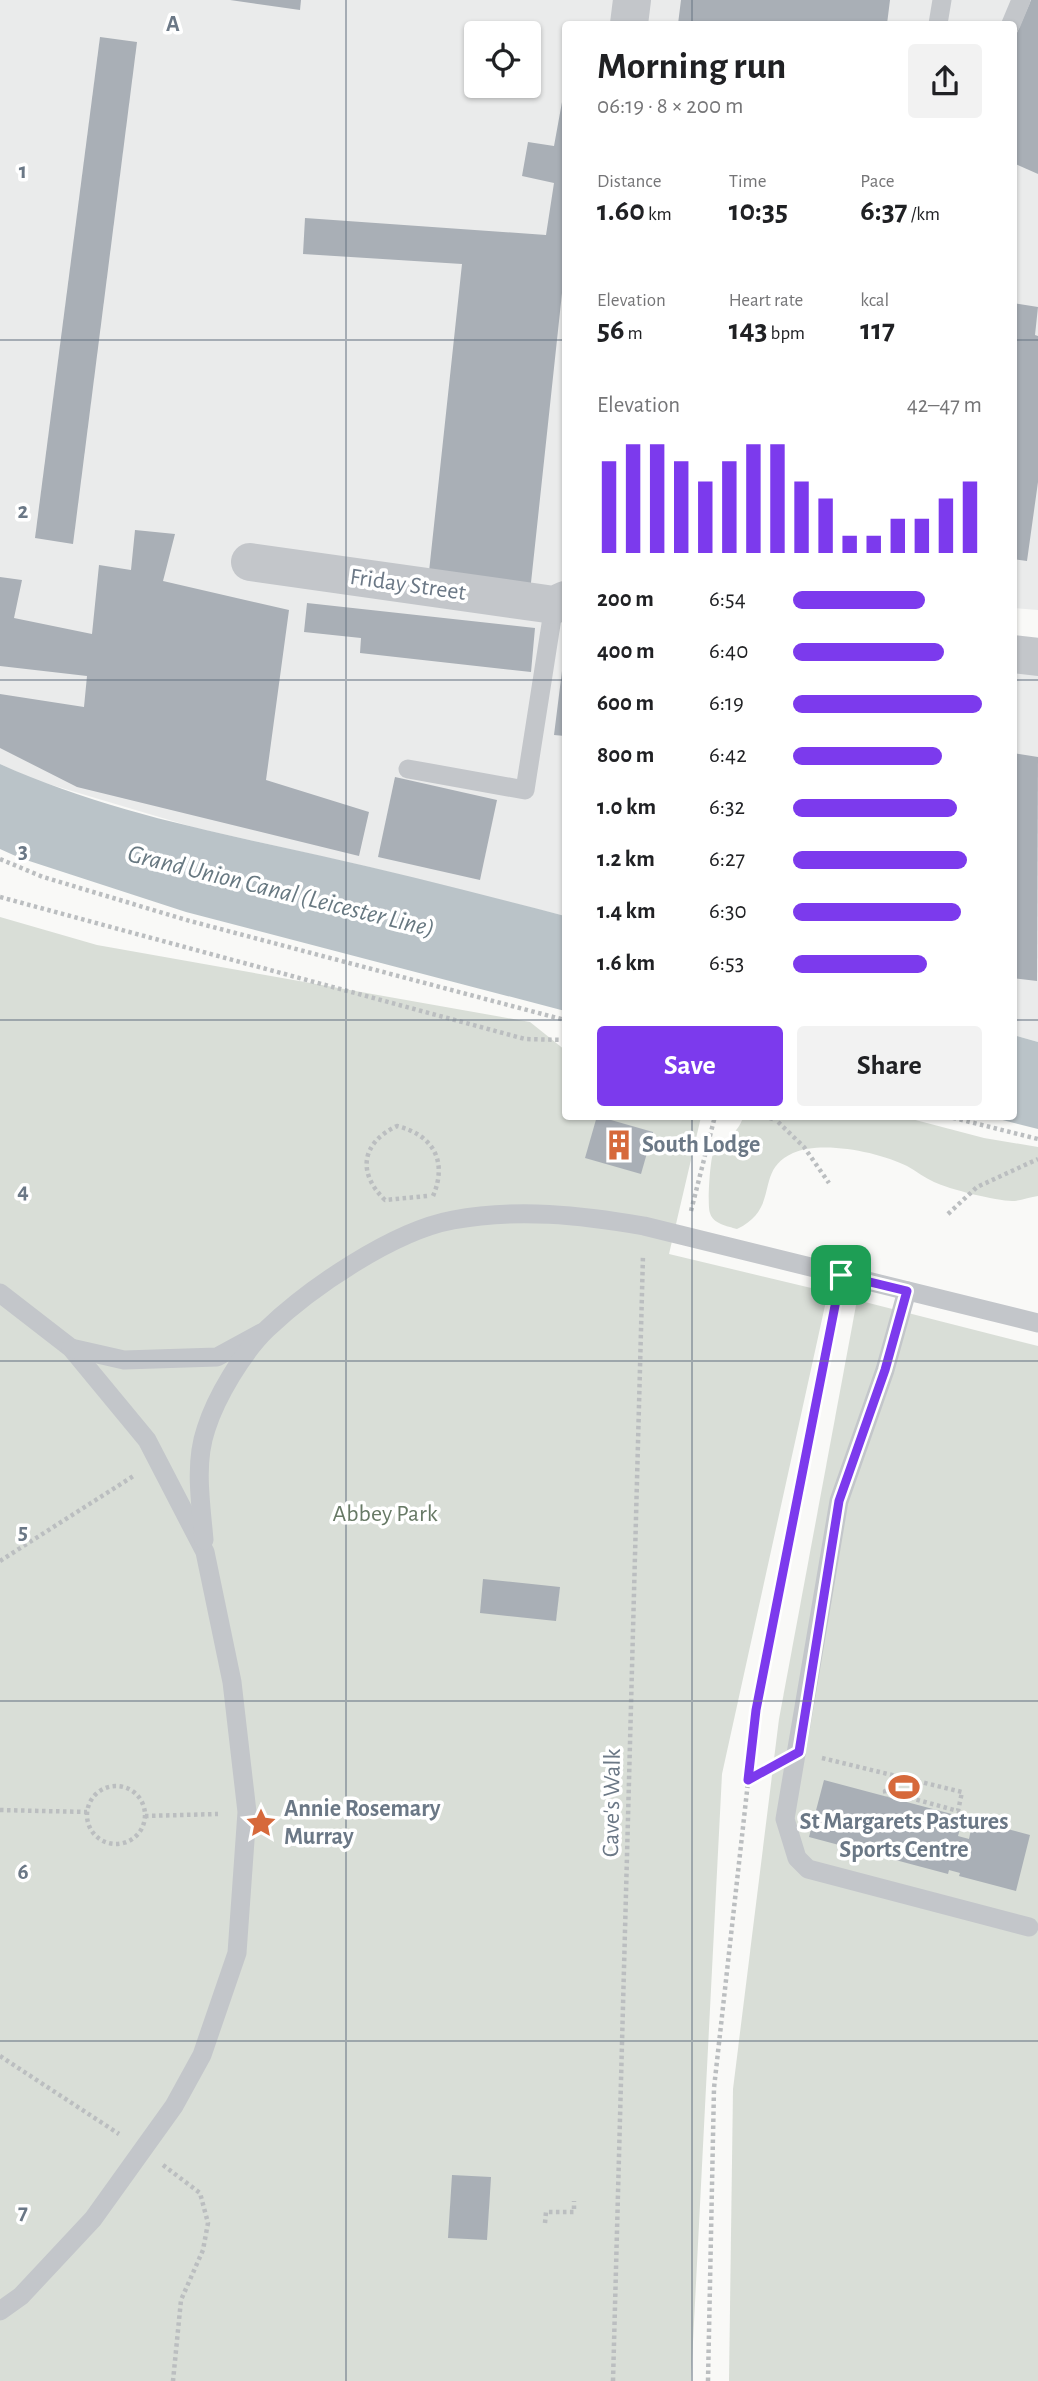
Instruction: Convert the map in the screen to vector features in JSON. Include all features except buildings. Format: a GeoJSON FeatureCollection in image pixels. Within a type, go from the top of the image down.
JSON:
{"type":"FeatureCollection","features":[{"type":"Feature","properties":{"kind":"street"},"geometry":{"type":"LineString","coordinates":[[629,21],[632,0]]}},
{"type":"Feature","properties":{"kind":"street","name":"Friday Street"},"geometry":{"type":"LineString","coordinates":[[250,562],[560,603]]}},
{"type":"Feature","properties":{"kind":"street"},"geometry":{"type":"LineString","coordinates":[[1017,654],[1038,657]]}},
{"type":"Feature","properties":{"kind":"lane"},"geometry":{"type":"LineString","coordinates":[[938,21],[942,0]]}},
{"type":"Feature","properties":{"kind":"lane"},"geometry":{"type":"LineString","coordinates":[[1012,21],[1021,0]]}},
{"type":"Feature","properties":{"kind":"lane"},"geometry":{"type":"LineString","coordinates":[[408,769],[525,790],[560,603]]}},
{"type":"Feature","properties":{"kind":"lane"},"geometry":{"type":"LineString","coordinates":[[71,1348],[124,1360],[217,1357],[265,1331],[311,1292],[361,1259],[404,1237],[450,1220],[493,1214],[578,1215],[644,1226],[1038,1323]]}},
{"type":"Feature","properties":{"kind":"lane"},"geometry":{"type":"LineString","coordinates":[[907,1291],[885,1370],[839,1501],[799,1752],[785,1819],[797,1858],[808,1870],[1029,1927]]}},
{"type":"Feature","properties":{"kind":"lane"},"geometry":{"type":"LineString","coordinates":[[0,1293],[71,1348],[148,1440],[205,1552]]}},
{"type":"Feature","properties":{"kind":"lane"},"geometry":{"type":"LineString","coordinates":[[0,2311],[21,2296],[93,2219],[174,2106],[202,2055],[237,1953],[247,1812],[232,1682],[205,1552],[199,1480],[205,1430],[223,1389],[265,1331]]}},
{"type":"Feature","properties":{"kind":"path"},"geometry":{"type":"LineString","coordinates":[[0,859],[43,877],[190,921],[562,1019]]}},
{"type":"Feature","properties":{"kind":"path"},"geometry":{"type":"LineString","coordinates":[[0,897],[525,1039],[562,1040]]}},
{"type":"Feature","properties":{"kind":"path"},"geometry":{"type":"LineString","coordinates":[[684,1237],[714,1120]]}},
{"type":"Feature","properties":{"kind":"path"},"geometry":{"type":"LineString","coordinates":[[779,1120],[804,1147],[829,1183]]}},
{"type":"Feature","properties":{"kind":"path"},"geometry":{"type":"LineString","coordinates":[[962,1120],[1038,1139]]}},
{"type":"Feature","properties":{"kind":"path"},"geometry":{"type":"LineString","coordinates":[[397,1126],[424,1137],[432,1145],[440,1163],[440,1176],[433,1196],[385,1200],[375,1190],[366,1177],[369,1153],[381,1134],[397,1126]]}},
{"type":"Feature","properties":{"kind":"path"},"geometry":{"type":"LineString","coordinates":[[948,1214],[977,1187],[1038,1159]]}},
{"type":"Feature","properties":{"kind":"path"},"geometry":{"type":"LineString","coordinates":[[433,1196],[450,1220]]}},
{"type":"Feature","properties":{"kind":"path","name":"Cave's Walk"},"geometry":{"type":"LineString","coordinates":[[613,2381],[644,1226]]}},
{"type":"Feature","properties":{"kind":"path"},"geometry":{"type":"LineString","coordinates":[[708,2381],[713,2088],[756,1710],[841,1275]]}},
{"type":"Feature","properties":{"kind":"path"},"geometry":{"type":"LineString","coordinates":[[0,1561],[159,1460]]}},
{"type":"Feature","properties":{"kind":"path"},"geometry":{"type":"LineString","coordinates":[[748,1780],[799,1752],[962,1792],[958,1811],[885,1791],[886,1797]]}},
{"type":"Feature","properties":{"kind":"path"},"geometry":{"type":"LineString","coordinates":[[117,1786],[138,1796],[145,1816],[138,1835],[130,1841],[113,1844],[94,1835],[87,1822],[87,1812],[98,1793],[117,1786]]}},
{"type":"Feature","properties":{"kind":"path"},"geometry":{"type":"LineString","coordinates":[[0,1810],[87,1812]]}},
{"type":"Feature","properties":{"kind":"path"},"geometry":{"type":"LineString","coordinates":[[145,1816],[247,1812]]}},
{"type":"Feature","properties":{"kind":"path"},"geometry":{"type":"LineString","coordinates":[[0,2056],[144,2151],[200,2193],[208,2223],[203,2250],[181,2300],[173,2381]]}},
{"type":"Feature","properties":{"kind":"path"},"geometry":{"type":"LineString","coordinates":[[545,2223],[546,2212],[574,2213],[574,2201]]}},
{"type":"Feature","properties":{"kind":"shaded area"},"geometry":{"type":"Polygon","coordinates":[[[0,0],[616,0],[614,21],[562,21],[562,915],[369,867],[196,828],[35,780],[0,764],[0,0]]]}},
{"type":"Feature","properties":{"kind":"shaded area"},"geometry":{"type":"Polygon","coordinates":[[[650,0],[1038,0],[1038,610],[1017,608],[1017,21],[647,21],[650,0]]]}},
{"type":"Feature","properties":{"kind":"shaded area"},"geometry":{"type":"Polygon","coordinates":[[[1017,671],[1038,673],[1038,1042],[1017,1036],[1017,671]]]}},
{"type":"Feature","properties":{"kind":"green space","name":"Abbey Park"},"geometry":{"type":"Polygon","coordinates":[[[0,917],[97,945],[530,1022],[562,1048],[562,1120],[700,1120],[669,1254],[828,1292],[722,1774],[691,2381],[0,2381],[0,917]]]}},
{"type":"Feature","properties":{"kind":"green space"},"geometry":{"type":"Polygon","coordinates":[[[742,1120],[915,1120],[984,1138],[1038,1147],[1038,1196],[1012,1201],[984,1197],[941,1185],[907,1166],[881,1156],[850,1149],[805,1149],[793,1153],[774,1169],[759,1210],[751,1220],[737,1229],[721,1224],[712,1217],[709,1209],[709,1184],[713,1154],[742,1120]]]}},
{"type":"Feature","properties":{"kind":"green space","name":"St Margarets Pastures Sports Centre"},"geometry":{"type":"Polygon","coordinates":[[[857,1300],[1038,1346],[1038,2381],[729,2381],[733,2089],[779,1719],[857,1300]]]}},
{"type":"Feature","properties":{"kind":"water","name":"Grand Union Canal (Leicester Line)"},"geometry":{"type":"Polygon","coordinates":[[[0,764],[78,794],[158,818],[562,915],[562,1010],[186,912],[20,858],[0,849],[0,764]]]}},
{"type":"Feature","properties":{"kind":"water"},"geometry":{"type":"Polygon","coordinates":[[[1017,1036],[1038,1042],[1038,1129],[1003,1120],[1017,1120],[1017,1036]]]}},
{"type":"Feature","properties":{"kind":"place","name":"South Lodge"},"geometry":{"type":"Point","coordinates":[619,1145]}},
{"type":"Feature","properties":{"kind":"place","name":"St Margarets Pastures Sports Centre"},"geometry":{"type":"Point","coordinates":[904,1787]}},
{"type":"Feature","properties":{"kind":"place","name":"Annie Rosemary Murray"},"geometry":{"type":"Point","coordinates":[261,1823]}},
{"type":"Feature","properties":{"kind":"route"},"geometry":{"type":"LineString","coordinates":[[841,1275],[907,1291],[885,1370],[839,1501],[799,1752],[748,1780],[756,1710],[841,1275]]}}]}
